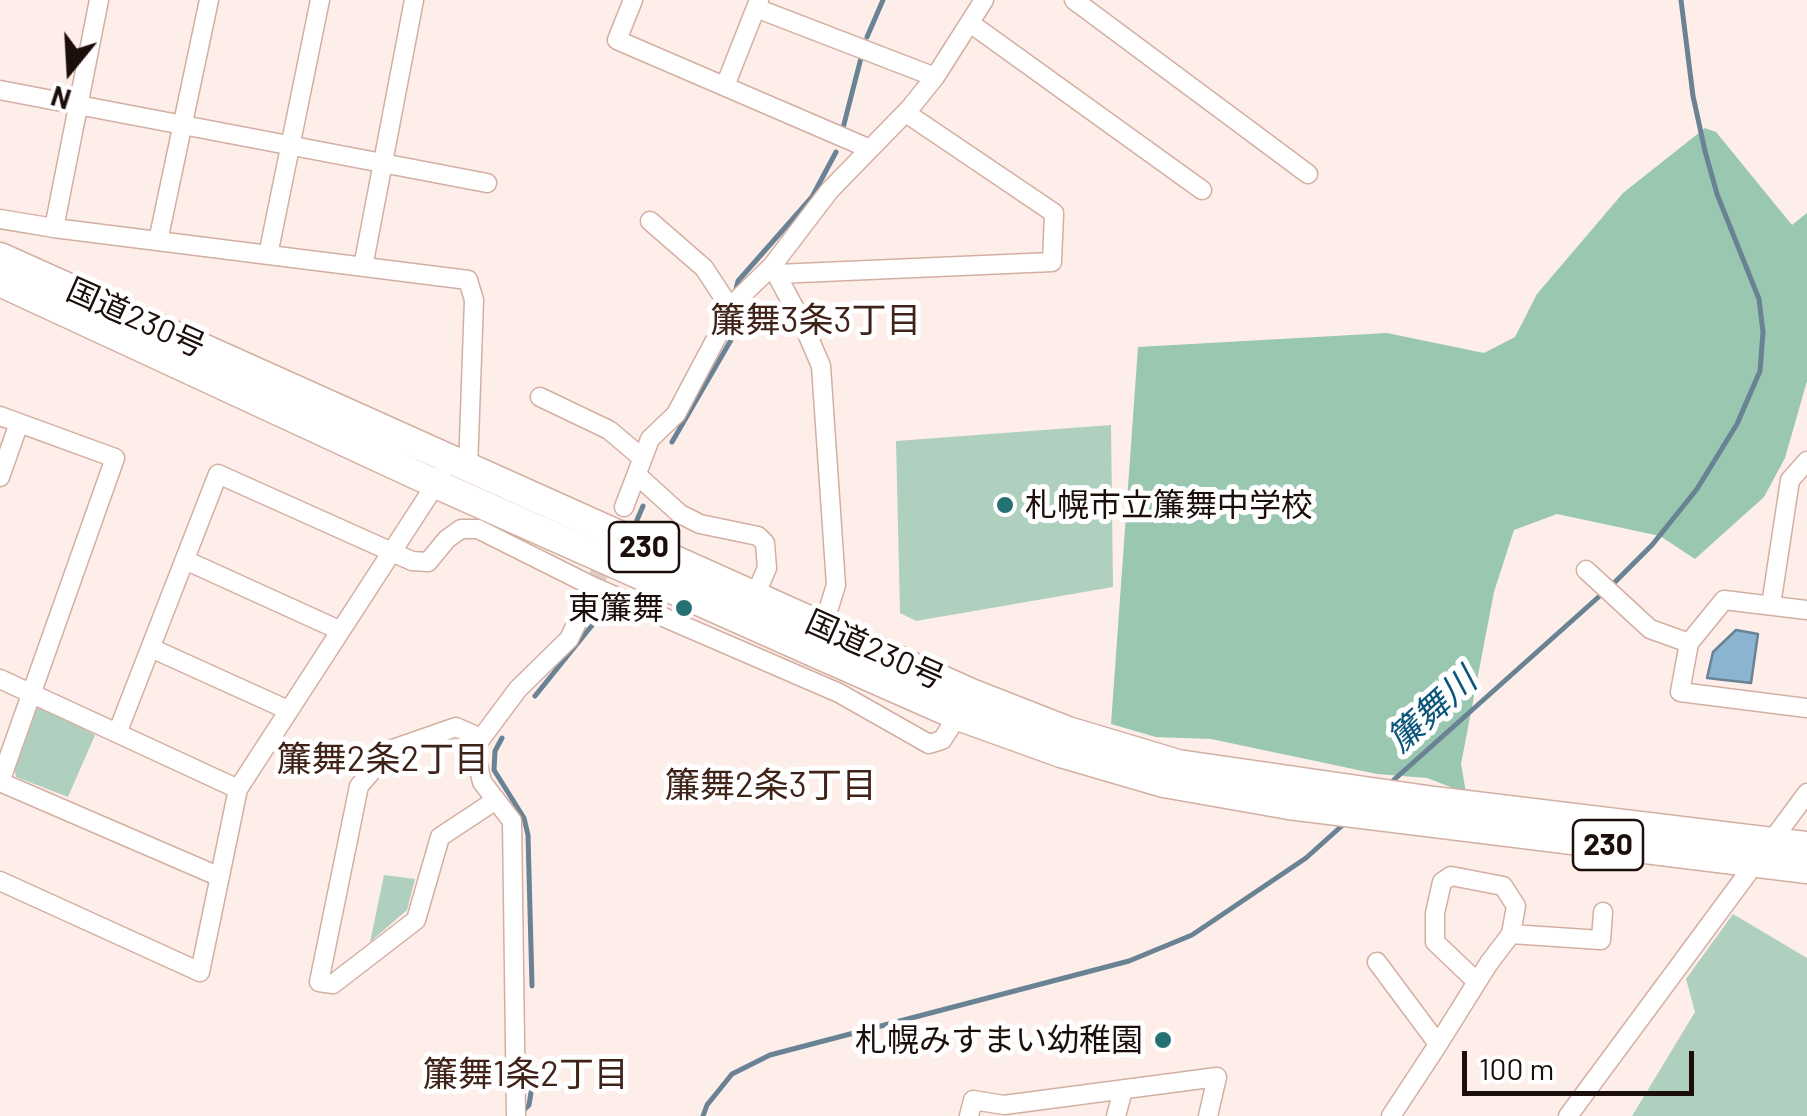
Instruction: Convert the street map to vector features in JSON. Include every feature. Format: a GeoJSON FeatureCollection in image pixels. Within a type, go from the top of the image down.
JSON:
{"type":"FeatureCollection","features":[{"type":"Feature","properties":{"kind":"highway","name":"国道230号"},"geometry":{"type":"LineString","coordinates":[[0,257],[451,471],[965,704],[1178,764],[1410,822],[1762,852],[1807,846]]}},
{"type":"Feature","properties":{"kind":"highway","name":"国道230号"},"geometry":{"type":"LineString","coordinates":[[0,282],[451,471]]}},
{"type":"Feature","properties":{"kind":"highway","name":"国道230号"},"geometry":{"type":"LineString","coordinates":[[1298,794],[1434,801],[1762,852],[1807,869]]}},
{"type":"Feature","properties":{"kind":"street"},"geometry":{"type":"LineString","coordinates":[[54,228],[99,0]]}},
{"type":"Feature","properties":{"kind":"street"},"geometry":{"type":"LineString","coordinates":[[158,241],[210,0]]}},
{"type":"Feature","properties":{"kind":"street"},"geometry":{"type":"LineString","coordinates":[[268,255],[320,0]]}},
{"type":"Feature","properties":{"kind":"street"},"geometry":{"type":"LineString","coordinates":[[363,267],[414,0]]}},
{"type":"Feature","properties":{"kind":"street"},"geometry":{"type":"LineString","coordinates":[[633,0],[618,40],[870,149]]}},
{"type":"Feature","properties":{"kind":"street"},"geometry":{"type":"LineString","coordinates":[[624,507],[650,440],[676,414],[732,309],[774,270],[830,190],[906,112],[984,0]]}},
{"type":"Feature","properties":{"kind":"street"},"geometry":{"type":"LineString","coordinates":[[1074,0],[1308,174]]}},
{"type":"Feature","properties":{"kind":"street"},"geometry":{"type":"LineString","coordinates":[[725,86],[757,4],[934,77]]}},
{"type":"Feature","properties":{"kind":"street"},"geometry":{"type":"LineString","coordinates":[[970,23],[1202,190]]}},
{"type":"Feature","properties":{"kind":"street"},"geometry":{"type":"LineString","coordinates":[[0,90],[488,183]]}},
{"type":"Feature","properties":{"kind":"street"},"geometry":{"type":"LineString","coordinates":[[774,270],[1052,262],[1054,213],[906,112]]}},
{"type":"Feature","properties":{"kind":"street"},"geometry":{"type":"LineString","coordinates":[[0,219],[468,280],[474,300],[451,471],[339,630],[238,790],[200,972],[0,881]]}},
{"type":"Feature","properties":{"kind":"street"},"geometry":{"type":"LineString","coordinates":[[650,221],[704,268],[732,309]]}},
{"type":"Feature","properties":{"kind":"street"},"geometry":{"type":"LineString","coordinates":[[774,270],[821,366],[836,585],[818,640]]}},
{"type":"Feature","properties":{"kind":"street"},"geometry":{"type":"LineString","coordinates":[[540,397],[609,430],[680,514],[700,524],[758,536],[765,543],[767,568],[748,608]]}},
{"type":"Feature","properties":{"kind":"street"},"geometry":{"type":"LineString","coordinates":[[0,416],[114,458],[0,782],[220,877]]}},
{"type":"Feature","properties":{"kind":"street"},"geometry":{"type":"LineString","coordinates":[[0,478],[19,423]]}},
{"type":"Feature","properties":{"kind":"street"},"geometry":{"type":"LineString","coordinates":[[1771,604],[1790,480],[1807,460]]}},
{"type":"Feature","properties":{"kind":"street"},"geometry":{"type":"LineString","coordinates":[[118,732],[218,474],[412,561],[428,562],[461,529],[478,529],[594,587],[840,693],[929,744],[942,740],[965,704]]}},
{"type":"Feature","properties":{"kind":"street"},"geometry":{"type":"LineString","coordinates":[[1786,506],[1807,509]]}},
{"type":"Feature","properties":{"kind":"street"},"geometry":{"type":"LineString","coordinates":[[184,560],[339,630]]}},
{"type":"Feature","properties":{"kind":"street"},"geometry":{"type":"LineString","coordinates":[[1586,570],[1650,630],[1689,643]]}},
{"type":"Feature","properties":{"kind":"street"},"geometry":{"type":"LineString","coordinates":[[516,1116],[512,821],[482,782],[474,748],[518,689],[569,639],[594,587]]}},
{"type":"Feature","properties":{"kind":"street"},"geometry":{"type":"LineString","coordinates":[[1807,610],[1724,600],[1689,643],[1680,692],[1807,708]]}},
{"type":"Feature","properties":{"kind":"street"},"geometry":{"type":"LineString","coordinates":[[151,648],[288,710]]}},
{"type":"Feature","properties":{"kind":"street"},"geometry":{"type":"LineString","coordinates":[[0,678],[238,790]]}},
{"type":"Feature","properties":{"kind":"street"},"geometry":{"type":"LineString","coordinates":[[481,738],[456,727],[390,750],[359,786],[319,982],[333,984],[416,920],[440,837],[496,800]]}},
{"type":"Feature","properties":{"kind":"street"},"geometry":{"type":"LineString","coordinates":[[1570,1115],[1807,793]]}},
{"type":"Feature","properties":{"kind":"street"},"geometry":{"type":"LineString","coordinates":[[1391,1116],[1511,934],[1516,906],[1503,886],[1451,876],[1442,882],[1435,913],[1435,942],[1477,982]]}},
{"type":"Feature","properties":{"kind":"street"},"geometry":{"type":"LineString","coordinates":[[1511,934],[1601,940],[1603,912]]}},
{"type":"Feature","properties":{"kind":"street"},"geometry":{"type":"LineString","coordinates":[[1377,962],[1438,1044]]}},
{"type":"Feature","properties":{"kind":"street"},"geometry":{"type":"LineString","coordinates":[[969,1116],[974,1100],[1004,1105],[1217,1077],[1208,1116]]}},
{"type":"Feature","properties":{"kind":"street"},"geometry":{"type":"LineString","coordinates":[[1116,1116],[1123,1090]]}},
{"type":"Feature","properties":{"kind":"green space"},"geometry":{"type":"Polygon","coordinates":[[[1705,128],[1716,132],[1792,225],[1807,213],[1807,381],[1785,458],[1764,497],[1695,559],[1660,536],[1557,514],[1514,530],[1494,592],[1461,764],[1466,793],[1427,778],[1377,774],[1211,739],[1156,737],[1111,724],[1138,347],[1387,333],[1484,353],[1515,337],[1537,294],[1623,193],[1705,128]]]}},
{"type":"Feature","properties":{"kind":"green space"},"geometry":{"type":"Polygon","coordinates":[[[1111,425],[1113,587],[916,621],[900,613],[896,441],[1111,425]]]}},
{"type":"Feature","properties":{"kind":"green space"},"geometry":{"type":"Polygon","coordinates":[[[43,707],[95,735],[68,797],[16,777],[14,766],[37,708],[43,707]]]}},
{"type":"Feature","properties":{"kind":"green space"},"geometry":{"type":"Polygon","coordinates":[[[384,875],[415,879],[407,910],[370,942],[384,875]]]}},
{"type":"Feature","properties":{"kind":"green space"},"geometry":{"type":"Polygon","coordinates":[[[1733,914],[1807,958],[1807,1116],[1632,1116],[1695,1012],[1686,979],[1733,914]]]}},
{"type":"Feature","properties":{"kind":"water"},"geometry":{"type":"Polygon","coordinates":[[[1736,630],[1758,634],[1751,683],[1707,678],[1713,652],[1736,630]]]}},
{"type":"Feature","properties":{"kind":"waterway"},"geometry":{"type":"LineString","coordinates":[[867,37],[883,0]]}},
{"type":"Feature","properties":{"kind":"waterway","name":"簾舞川"},"geometry":{"type":"LineString","coordinates":[[1611,586],[1652,545],[1697,489],[1737,424],[1760,371],[1763,332],[1759,299],[1717,194],[1705,151],[1693,96],[1681,0]]}},
{"type":"Feature","properties":{"kind":"waterway"},"geometry":{"type":"LineString","coordinates":[[843,128],[861,58]]}},
{"type":"Feature","properties":{"kind":"waterway"},"geometry":{"type":"LineString","coordinates":[[736,289],[738,281],[812,197],[836,152]]}},
{"type":"Feature","properties":{"kind":"waterway"},"geometry":{"type":"LineString","coordinates":[[672,442],[731,340]]}},
{"type":"Feature","properties":{"kind":"waterway"},"geometry":{"type":"LineString","coordinates":[[637,520],[643,506]]}},
{"type":"Feature","properties":{"kind":"waterway","name":"簾舞川"},"geometry":{"type":"LineString","coordinates":[[1387,786],[1603,593]]}},
{"type":"Feature","properties":{"kind":"waterway"},"geometry":{"type":"LineString","coordinates":[[535,696],[606,608]]}},
{"type":"Feature","properties":{"kind":"waterway"},"geometry":{"type":"LineString","coordinates":[[502,738],[495,751],[494,770],[524,818],[528,835],[532,986]]}},
{"type":"Feature","properties":{"kind":"waterway","name":"簾舞川"},"geometry":{"type":"LineString","coordinates":[[703,1116],[732,1074],[770,1055],[1129,961],[1192,935],[1306,858],[1345,823]]}},
{"type":"Feature","properties":{"kind":"waterway"},"geometry":{"type":"LineString","coordinates":[[522,1112],[529,1105],[534,1074]]}},
{"type":"Feature","properties":{"kind":"tunnel"},"geometry":{"type":"LineString","coordinates":[[594,587],[624,507]]}},
{"type":"Feature","properties":{"kind":"place","name":"札幌市立簾舞中学校"},"geometry":{"type":"Point","coordinates":[1005,505]}},
{"type":"Feature","properties":{"kind":"place","name":"東簾舞"},"geometry":{"type":"Point","coordinates":[684,608]}},
{"type":"Feature","properties":{"kind":"place","name":"札幌みすまい幼稚園"},"geometry":{"type":"Point","coordinates":[1163,1040]}},
{"type":"Feature","properties":{"kind":"district","name":"簾舞3条3丁目"},"geometry":{"type":"Point","coordinates":[816,320]}},
{"type":"Feature","properties":{"kind":"district","name":"簾舞2条2丁目"},"geometry":{"type":"Point","coordinates":[383,759]}},
{"type":"Feature","properties":{"kind":"district","name":"簾舞2条3丁目"},"geometry":{"type":"Point","coordinates":[771,785]}},
{"type":"Feature","properties":{"kind":"district","name":"簾舞1条2丁目"},"geometry":{"type":"Point","coordinates":[526,1074]}}]}
